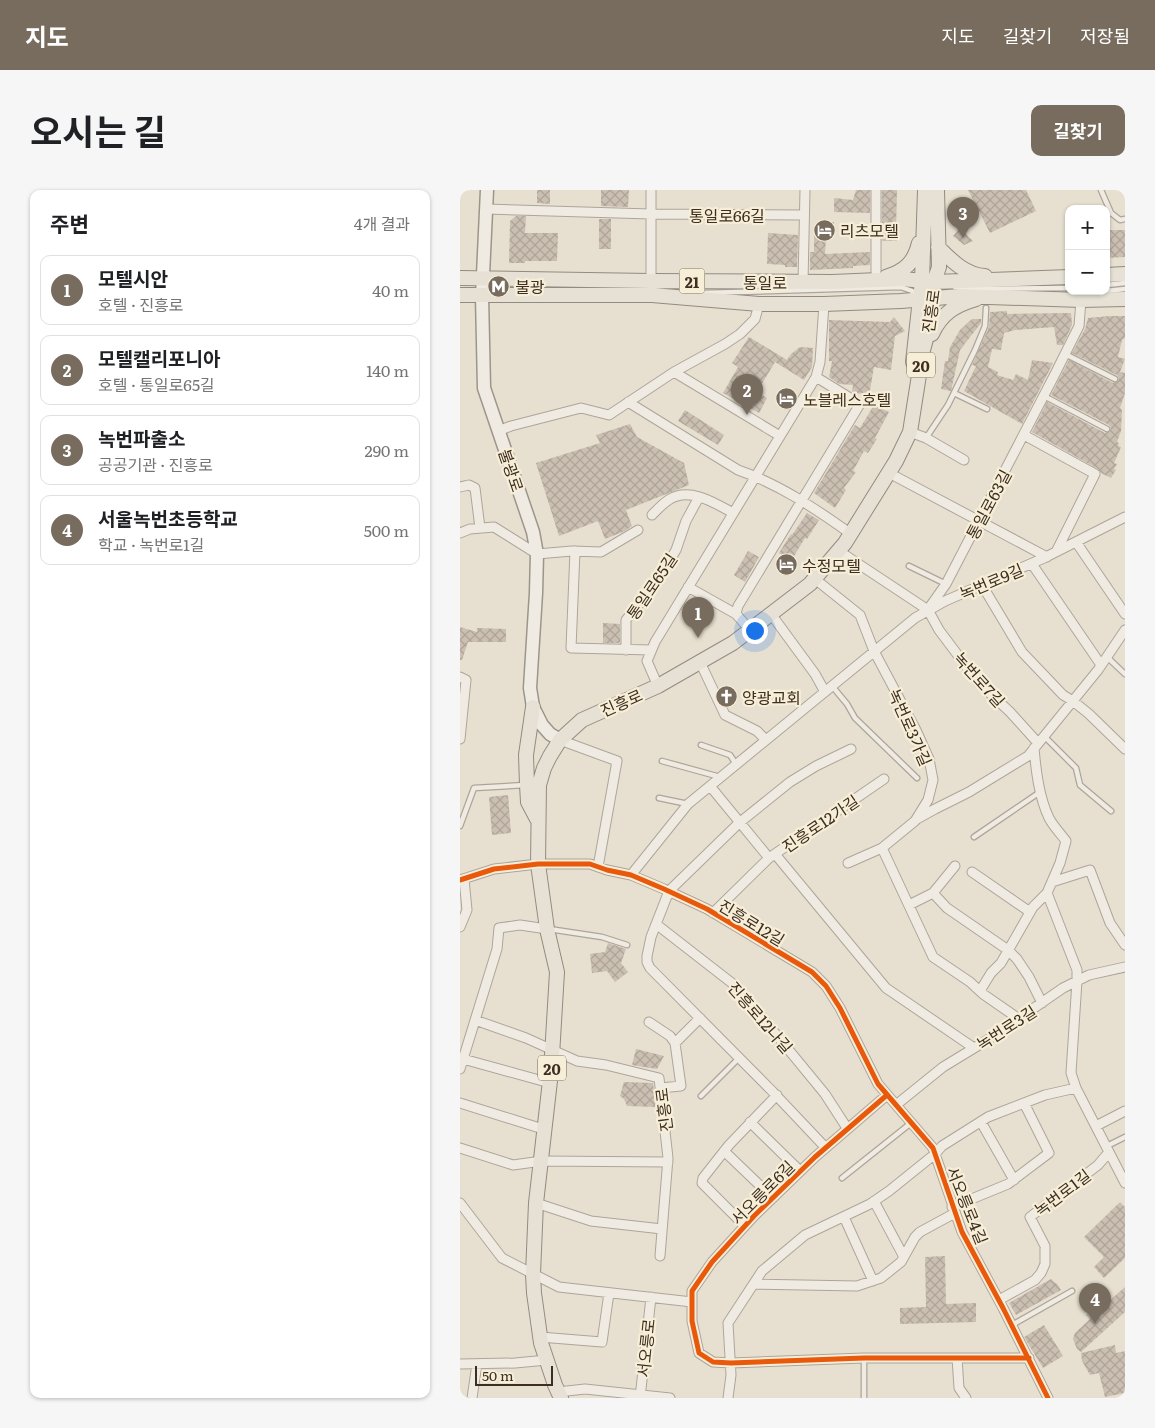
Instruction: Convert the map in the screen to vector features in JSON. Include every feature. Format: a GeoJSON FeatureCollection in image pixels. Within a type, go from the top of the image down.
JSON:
{"type":"FeatureCollection","features":[{"type":"Feature","properties":{"kind":"main road","name":"불광로"},"geometry":{"type":"LineString","coordinates":[[487,190],[482,278],[484,388],[533,532],[537,554],[530,688],[533,707],[542,725],[550,734],[560,740]]}},
{"type":"Feature","properties":{"kind":"main road","name":"진흥로"},"geometry":{"type":"LineString","coordinates":[[910,432],[906,416],[927,299],[925,190]]}},
{"type":"Feature","properties":{"kind":"main road","name":"진흥로"},"geometry":{"type":"LineString","coordinates":[[928,282],[939,267],[937,190]]}},
{"type":"Feature","properties":{"kind":"main road"},"geometry":{"type":"LineString","coordinates":[[876,280],[899,273],[916,254],[920,238],[920,222],[925,205]]}},
{"type":"Feature","properties":{"kind":"main road"},"geometry":{"type":"LineString","coordinates":[[938,247],[958,266],[975,275],[1008,277],[1015,280]]}},
{"type":"Feature","properties":{"kind":"main road"},"geometry":{"type":"LineString","coordinates":[[1110,275],[1125,274]]}},
{"type":"Feature","properties":{"kind":"main road","name":"통일로"},"geometry":{"type":"LineString","coordinates":[[460,295],[482,296],[902,279],[928,282],[1065,277]]}},
{"type":"Feature","properties":{"kind":"main road","name":"통일로"},"geometry":{"type":"LineString","coordinates":[[460,278],[652,288],[759,304],[901,301],[959,296],[983,303],[1043,298],[1081,300],[1125,298]]}},
{"type":"Feature","properties":{"kind":"main road","name":"진흥로"},"geometry":{"type":"LineString","coordinates":[[560,1395],[540,1337],[533,1274],[536,1203],[546,1130],[557,972],[547,929],[538,864],[539,785],[550,756],[560,740],[582,720],[658,686],[733,643],[810,584],[839,550],[851,534],[888,473],[910,432],[931,321],[927,299]]}},
{"type":"Feature","properties":{"kind":"main road"},"geometry":{"type":"LineString","coordinates":[[924,350],[943,316],[963,302],[983,303]]}},
{"type":"Feature","properties":{"kind":"main road"},"geometry":{"type":"LineString","coordinates":[[533,707],[526,755],[527,785],[528,802],[539,822]]}},
{"type":"Feature","properties":{"kind":"street"},"geometry":{"type":"LineString","coordinates":[[651,190],[652,288]]}},
{"type":"Feature","properties":{"kind":"street"},"geometry":{"type":"LineString","coordinates":[[803,282],[805,190]]}},
{"type":"Feature","properties":{"kind":"street"},"geometry":{"type":"LineString","coordinates":[[876,190],[876,280]]}},
{"type":"Feature","properties":{"kind":"street","name":"통일로66길"},"geometry":{"type":"LineString","coordinates":[[486,208],[651,214],[804,215]]}},
{"type":"Feature","properties":{"kind":"street","name":"통일로63길"},"geometry":{"type":"LineString","coordinates":[[928,610],[946,584],[1079,326],[1081,300]]}},
{"type":"Feature","properties":{"kind":"street","name":"통일로"},"geometry":{"type":"LineString","coordinates":[[498,431],[581,408],[609,415],[674,372],[740,334],[755,319],[759,304]]}},
{"type":"Feature","properties":{"kind":"street","name":"통일로65길"},"geometry":{"type":"LineString","coordinates":[[651,650],[816,377],[820,362],[824,304]]}},
{"type":"Feature","properties":{"kind":"street"},"geometry":{"type":"LineString","coordinates":[[674,372],[780,436]]}},
{"type":"Feature","properties":{"kind":"street"},"geometry":{"type":"LineString","coordinates":[[736,614],[738,606],[860,404],[816,377]]}},
{"type":"Feature","properties":{"kind":"street"},"geometry":{"type":"LineString","coordinates":[[628,402],[738,470],[756,476],[802,501],[851,534]]}},
{"type":"Feature","properties":{"kind":"street"},"geometry":{"type":"LineString","coordinates":[[910,432],[926,438],[964,460]]}},
{"type":"Feature","properties":{"kind":"street"},"geometry":{"type":"LineString","coordinates":[[1024,435],[1095,474],[1056,552]]}},
{"type":"Feature","properties":{"kind":"street"},"geometry":{"type":"LineString","coordinates":[[888,473],[1046,557]]}},
{"type":"Feature","properties":{"kind":"street"},"geometry":{"type":"LineString","coordinates":[[460,487],[468,485],[475,488],[480,528]]}},
{"type":"Feature","properties":{"kind":"street"},"geometry":{"type":"LineString","coordinates":[[652,515],[669,499],[682,494],[699,497],[733,513]]}},
{"type":"Feature","properties":{"kind":"street","name":"통일로65길"},"geometry":{"type":"LineString","coordinates":[[626,650],[626,620],[654,586],[676,550],[686,521],[699,497]]}},
{"type":"Feature","properties":{"kind":"street","name":"녹번로9길"},"geometry":{"type":"LineString","coordinates":[[928,610],[1032,564],[1125,517]]}},
{"type":"Feature","properties":{"kind":"street"},"geometry":{"type":"LineString","coordinates":[[460,533],[470,529],[494,527],[537,554],[576,551],[601,552],[638,530]]}},
{"type":"Feature","properties":{"kind":"street"},"geometry":{"type":"LineString","coordinates":[[1076,542],[1125,614]]}},
{"type":"Feature","properties":{"kind":"street"},"geometry":{"type":"LineString","coordinates":[[631,875],[688,804],[874,651],[928,610],[839,550]]}},
{"type":"Feature","properties":{"kind":"street"},"geometry":{"type":"LineString","coordinates":[[576,551],[570,648],[651,650],[647,661],[658,686]]}},
{"type":"Feature","properties":{"kind":"street"},"geometry":{"type":"LineString","coordinates":[[1032,564],[1101,665]]}},
{"type":"Feature","properties":{"kind":"street","name":"녹번로3가길"},"geometry":{"type":"LineString","coordinates":[[815,578],[860,615],[874,651],[916,730],[929,759],[933,780],[928,800],[915,821],[882,848],[848,863]]}},
{"type":"Feature","properties":{"kind":"street"},"geometry":{"type":"LineString","coordinates":[[982,585],[1022,652],[1063,695],[1073,700],[1089,714],[1125,750]]}},
{"type":"Feature","properties":{"kind":"street"},"geometry":{"type":"LineString","coordinates":[[688,587],[736,614],[750,630]]}},
{"type":"Feature","properties":{"kind":"street","name":"녹번로7길"},"geometry":{"type":"LineString","coordinates":[[928,610],[939,630],[978,682],[1039,742]]}},
{"type":"Feature","properties":{"kind":"street"},"geometry":{"type":"LineString","coordinates":[[771,614],[828,689]]}},
{"type":"Feature","properties":{"kind":"street"},"geometry":{"type":"LineString","coordinates":[[915,821],[934,809],[969,792],[1028,756],[1101,665],[1124,633]]}},
{"type":"Feature","properties":{"kind":"street"},"geometry":{"type":"LineString","coordinates":[[700,662],[725,715],[757,731],[766,740]]}},
{"type":"Feature","properties":{"kind":"street"},"geometry":{"type":"LineString","coordinates":[[460,677],[466,680],[460,739]]}},
{"type":"Feature","properties":{"kind":"street"},"geometry":{"type":"LineString","coordinates":[[560,740],[617,761],[598,867]]}},
{"type":"Feature","properties":{"kind":"street"},"geometry":{"type":"LineString","coordinates":[[980,991],[991,972],[1001,962],[1033,907],[1047,893],[1060,862],[1066,841],[1050,820],[1040,792],[1036,766],[1039,742]]}},
{"type":"Feature","properties":{"kind":"street"},"geometry":{"type":"LineString","coordinates":[[826,1147],[650,968],[647,956],[656,924],[669,891],[740,823],[790,782],[816,766],[851,749]]}},
{"type":"Feature","properties":{"kind":"street","name":"진흥로12가길"},"geometry":{"type":"LineString","coordinates":[[710,786],[740,823],[772,856],[884,779]]}},
{"type":"Feature","properties":{"kind":"street"},"geometry":{"type":"LineString","coordinates":[[882,848],[933,957],[1019,1019]]}},
{"type":"Feature","properties":{"kind":"street"},"geometry":{"type":"LineString","coordinates":[[772,856],[809,894],[886,988],[974,1048]]}},
{"type":"Feature","properties":{"kind":"street","name":"진흥로12길"},"geometry":{"type":"LineString","coordinates":[[713,913],[772,856]]}},
{"type":"Feature","properties":{"kind":"street","name":"진흥로12길"},"geometry":{"type":"LineString","coordinates":[[462,879],[494,869],[538,864],[590,864],[631,875],[713,913],[812,972],[826,986],[840,1008],[878,1084],[887,1095]]}},
{"type":"Feature","properties":{"kind":"street"},"geometry":{"type":"LineString","coordinates":[[909,905],[933,892],[955,866]]}},
{"type":"Feature","properties":{"kind":"street"},"geometry":{"type":"LineString","coordinates":[[1052,882],[1090,870],[1110,923],[1125,945]]}},
{"type":"Feature","properties":{"kind":"street"},"geometry":{"type":"LineString","coordinates":[[972,872],[1030,912]]}},
{"type":"Feature","properties":{"kind":"street"},"geometry":{"type":"LineString","coordinates":[[460,927],[467,910],[462,879]]}},
{"type":"Feature","properties":{"kind":"street"},"geometry":{"type":"LineString","coordinates":[[933,892],[947,908],[1008,950],[1017,959],[1029,976],[1042,1003]]}},
{"type":"Feature","properties":{"kind":"street"},"geometry":{"type":"LineString","coordinates":[[1047,893],[1077,970],[1071,1073],[1076,1088],[1125,1183]]}},
{"type":"Feature","properties":{"kind":"street","name":"진흥로12나길"},"geometry":{"type":"LineString","coordinates":[[656,924],[737,987],[825,1094],[847,1128]]}},
{"type":"Feature","properties":{"kind":"street"},"geometry":{"type":"LineString","coordinates":[[460,1069],[497,950],[499,928],[520,925],[547,929]]}},
{"type":"Feature","properties":{"kind":"street","name":"녹번로3길"},"geometry":{"type":"LineString","coordinates":[[896,1105],[942,1067],[1077,981],[1089,975],[1125,968]]}},
{"type":"Feature","properties":{"kind":"street"},"geometry":{"type":"LineString","coordinates":[[675,1043],[700,1018]]}},
{"type":"Feature","properties":{"kind":"street"},"geometry":{"type":"LineString","coordinates":[[475,1020],[526,1038],[552,1050]]}},
{"type":"Feature","properties":{"kind":"street"},"geometry":{"type":"LineString","coordinates":[[649,1022],[670,1036],[675,1043],[680,1086],[660,1088]]}},
{"type":"Feature","properties":{"kind":"street","name":"진흥로"},"geometry":{"type":"LineString","coordinates":[[552,1050],[577,1061],[606,1065],[659,1078],[668,1162],[660,1256]]}},
{"type":"Feature","properties":{"kind":"street"},"geometry":{"type":"LineString","coordinates":[[463,1060],[550,1084]]}},
{"type":"Feature","properties":{"kind":"street"},"geometry":{"type":"LineString","coordinates":[[728,1398],[731,1376],[728,1323],[762,1271],[805,1235],[874,1201],[935,1154],[942,1146],[988,1117],[1045,1095],[1076,1088]]}},
{"type":"Feature","properties":{"kind":"street"},"geometry":{"type":"LineString","coordinates":[[745,1226],[702,1183],[703,1178],[724,1151],[776,1095]]}},
{"type":"Feature","properties":{"kind":"street","name":"서오릉로4길"},"geometry":{"type":"LineString","coordinates":[[887,1095],[933,1148],[962,1232],[1012,1325],[1048,1398]]}},
{"type":"Feature","properties":{"kind":"street","name":"서오릉로6길"},"geometry":{"type":"LineString","coordinates":[[730,1363],[713,1362],[699,1353],[692,1321],[692,1291],[712,1262],[772,1198],[847,1128],[887,1095]]}},
{"type":"Feature","properties":{"kind":"street"},"geometry":{"type":"LineString","coordinates":[[460,1103],[546,1130]]}},
{"type":"Feature","properties":{"kind":"street","name":"서오릉로4길"},"geometry":{"type":"LineString","coordinates":[[954,1210],[1008,1184],[1049,1153],[1024,1103]]}},
{"type":"Feature","properties":{"kind":"street"},"geometry":{"type":"LineString","coordinates":[[1096,1126],[1125,1111]]}},
{"type":"Feature","properties":{"kind":"street"},"geometry":{"type":"LineString","coordinates":[[750,1122],[800,1171]]}},
{"type":"Feature","properties":{"kind":"street"},"geometry":{"type":"LineString","coordinates":[[981,1122],[1014,1180]]}},
{"type":"Feature","properties":{"kind":"street"},"geometry":{"type":"LineString","coordinates":[[460,1148],[513,1165],[542,1161],[668,1162]]}},
{"type":"Feature","properties":{"kind":"street","name":"녹번로1길"},"geometry":{"type":"LineString","coordinates":[[999,1300],[1034,1280],[1041,1274],[1045,1264],[1045,1246],[1030,1217],[1098,1165],[1108,1149]]}},
{"type":"Feature","properties":{"kind":"street"},"geometry":{"type":"LineString","coordinates":[[724,1151],[772,1198]]}},
{"type":"Feature","properties":{"kind":"street"},"geometry":{"type":"LineString","coordinates":[[874,1201],[904,1257]]}},
{"type":"Feature","properties":{"kind":"street"},"geometry":{"type":"LineString","coordinates":[[460,1203],[502,1258],[559,1287],[692,1302]]}},
{"type":"Feature","properties":{"kind":"street"},"geometry":{"type":"LineString","coordinates":[[536,1203],[591,1221],[662,1229]]}},
{"type":"Feature","properties":{"kind":"street"},"geometry":{"type":"LineString","coordinates":[[754,1284],[857,1286],[873,1281],[881,1278],[901,1262],[920,1232],[954,1210]]}},
{"type":"Feature","properties":{"kind":"street"},"geometry":{"type":"LineString","coordinates":[[844,1217],[873,1281]]}},
{"type":"Feature","properties":{"kind":"street"},"geometry":{"type":"LineString","coordinates":[[540,1337],[602,1342],[609,1293]]}},
{"type":"Feature","properties":{"kind":"street","name":"서오릉로"},"geometry":{"type":"LineString","coordinates":[[640,1396],[650,1297]]}},
{"type":"Feature","properties":{"kind":"street"},"geometry":{"type":"LineString","coordinates":[[730,1363],[864,1358],[1029,1358]]}},
{"type":"Feature","properties":{"kind":"street"},"geometry":{"type":"LineString","coordinates":[[957,1358],[958,1388],[966,1398]]}},
{"type":"Feature","properties":{"kind":"street"},"geometry":{"type":"LineString","coordinates":[[460,1364],[515,1363],[547,1360]]}},
{"type":"Feature","properties":{"kind":"street"},"geometry":{"type":"LineString","coordinates":[[472,1398],[477,1364]]}},
{"type":"Feature","properties":{"kind":"street"},"geometry":{"type":"LineString","coordinates":[[560,1395],[585,1388],[640,1396],[670,1398]]}},
{"type":"Feature","properties":{"kind":"lane"},"geometry":{"type":"LineString","coordinates":[[1101,190],[1111,213],[1120,220],[1125,219]]}},
{"type":"Feature","properties":{"kind":"lane"},"geometry":{"type":"LineString","coordinates":[[928,282],[959,288],[979,289],[1065,288]]}},
{"type":"Feature","properties":{"kind":"lane"},"geometry":{"type":"LineString","coordinates":[[1110,285],[1125,283]]}},
{"type":"Feature","properties":{"kind":"lane"},"geometry":{"type":"LineString","coordinates":[[652,288],[901,287],[927,299]]}},
{"type":"Feature","properties":{"kind":"lane"},"geometry":{"type":"LineString","coordinates":[[1110,291],[1125,289]]}},
{"type":"Feature","properties":{"kind":"lane"},"geometry":{"type":"LineString","coordinates":[[1043,298],[1066,295]]}},
{"type":"Feature","properties":{"kind":"lane"},"geometry":{"type":"LineString","coordinates":[[926,438],[948,405],[985,326],[983,303]]}},
{"type":"Feature","properties":{"kind":"lane"},"geometry":{"type":"LineString","coordinates":[[1065,354],[1115,379]]}},
{"type":"Feature","properties":{"kind":"lane"},"geometry":{"type":"LineString","coordinates":[[954,393],[987,409]]}},
{"type":"Feature","properties":{"kind":"lane"},"geometry":{"type":"LineString","coordinates":[[1044,396],[1107,429]]}},
{"type":"Feature","properties":{"kind":"lane"},"geometry":{"type":"LineString","coordinates":[[909,566],[946,584]]}},
{"type":"Feature","properties":{"kind":"lane"},"geometry":{"type":"LineString","coordinates":[[1107,656],[1125,674]]}},
{"type":"Feature","properties":{"kind":"lane"},"geometry":{"type":"LineString","coordinates":[[828,689],[847,704],[855,718],[917,778]]}},
{"type":"Feature","properties":{"kind":"lane","name":"녹번로7길"},"geometry":{"type":"LineString","coordinates":[[1039,742],[1076,768],[1080,785],[1111,811]]}},
{"type":"Feature","properties":{"kind":"lane"},"geometry":{"type":"LineString","coordinates":[[701,745],[730,755],[736,764]]}},
{"type":"Feature","properties":{"kind":"lane"},"geometry":{"type":"LineString","coordinates":[[662,761],[720,777]]}},
{"type":"Feature","properties":{"kind":"lane"},"geometry":{"type":"LineString","coordinates":[[460,826],[474,788],[527,785]]}},
{"type":"Feature","properties":{"kind":"lane"},"geometry":{"type":"LineString","coordinates":[[974,837],[1040,792]]}},
{"type":"Feature","properties":{"kind":"lane"},"geometry":{"type":"LineString","coordinates":[[659,798],[688,804]]}},
{"type":"Feature","properties":{"kind":"lane"},"geometry":{"type":"LineString","coordinates":[[547,929],[602,937],[627,945]]}},
{"type":"Feature","properties":{"kind":"lane"},"geometry":{"type":"LineString","coordinates":[[701,1096],[739,1058]]}},
{"type":"Feature","properties":{"kind":"lane"},"geometry":{"type":"LineString","coordinates":[[842,1178],[911,1123]]}},
{"type":"Feature","properties":{"kind":"lane"},"geometry":{"type":"LineString","coordinates":[[1108,1149],[1125,1137]]}},
{"type":"Feature","properties":{"kind":"lane"},"geometry":{"type":"LineString","coordinates":[[1012,1325],[1072,1291]]}},
{"type":"Feature","properties":{"kind":"lane"},"geometry":{"type":"LineString","coordinates":[[864,1358],[864,1398]]}},
{"type":"Feature","properties":{"kind":"building"},"geometry":{"type":"Polygon","coordinates":[[[537,190],[550,190],[550,204],[537,203],[537,190]]]}},
{"type":"Feature","properties":{"kind":"building"},"geometry":{"type":"Polygon","coordinates":[[[601,190],[629,190],[628,207],[601,206],[601,190]]]}},
{"type":"Feature","properties":{"kind":"building"},"geometry":{"type":"Polygon","coordinates":[[[856,190],[870,190],[870,213],[834,212],[834,198],[853,200],[856,190]]]}},
{"type":"Feature","properties":{"kind":"building"},"geometry":{"type":"Polygon","coordinates":[[[882,190],[897,190],[897,241],[882,241],[882,190]]]}},
{"type":"Feature","properties":{"kind":"building"},"geometry":{"type":"Polygon","coordinates":[[[968,190],[1026,190],[1036,211],[990,233],[968,190]]]}},
{"type":"Feature","properties":{"kind":"building"},"geometry":{"type":"Polygon","coordinates":[[[516,216],[526,216],[525,233],[558,233],[557,261],[509,263],[510,221],[516,216]]]}},
{"type":"Feature","properties":{"kind":"building"},"geometry":{"type":"Polygon","coordinates":[[[600,219],[611,219],[611,249],[599,249],[600,219]]]}},
{"type":"Feature","properties":{"kind":"building"},"geometry":{"type":"Polygon","coordinates":[[[817,222],[834,222],[833,238],[826,238],[825,254],[870,252],[870,265],[853,266],[853,268],[810,270],[810,252],[814,252],[814,235],[816,235],[817,222]]]}},
{"type":"Feature","properties":{"kind":"building"},"geometry":{"type":"Polygon","coordinates":[[[960,228],[973,241],[964,245],[953,236],[960,228]]]}},
{"type":"Feature","properties":{"kind":"building"},"geometry":{"type":"Polygon","coordinates":[[[1110,230],[1125,230],[1125,257],[1110,258],[1110,230]]]}},
{"type":"Feature","properties":{"kind":"building"},"geometry":{"type":"Polygon","coordinates":[[[768,233],[798,235],[797,267],[767,264],[768,233]]]}},
{"type":"Feature","properties":{"kind":"building"},"geometry":{"type":"Polygon","coordinates":[[[1007,311],[1007,314],[1071,313],[1072,325],[1063,345],[1057,345],[1054,327],[1015,330],[1004,333],[1001,350],[992,349],[988,367],[998,372],[997,375],[1013,380],[1016,374],[1028,380],[1032,360],[1053,363],[1022,424],[964,391],[976,366],[972,365],[989,327],[990,312],[1007,311]]]}},
{"type":"Feature","properties":{"kind":"building"},"geometry":{"type":"Polygon","coordinates":[[[1125,316],[1125,338],[1122,340],[1118,357],[1125,359],[1120,372],[1125,373],[1125,393],[1120,408],[1122,410],[1121,431],[1117,442],[1119,443],[1118,446],[1121,447],[1114,463],[1117,464],[1114,469],[1116,470],[1111,478],[1032,432],[1047,402],[1105,433],[1110,431],[1109,425],[1051,395],[1069,360],[1113,383],[1118,381],[1117,375],[1072,353],[1085,329],[1088,318],[1125,316]]]}},
{"type":"Feature","properties":{"kind":"building"},"geometry":{"type":"Polygon","coordinates":[[[894,317],[905,331],[895,336],[891,370],[874,367],[870,390],[864,394],[854,393],[852,392],[853,385],[839,384],[829,377],[832,361],[829,361],[829,320],[890,322],[894,317]]]}},
{"type":"Feature","properties":{"kind":"building"},"geometry":{"type":"Polygon","coordinates":[[[972,319],[981,319],[981,323],[960,350],[951,391],[941,389],[945,361],[948,361],[950,347],[960,330],[972,319]]]}},
{"type":"Feature","properties":{"kind":"building"},"geometry":{"type":"Polygon","coordinates":[[[749,337],[787,360],[800,347],[813,348],[812,367],[804,380],[775,362],[757,392],[767,398],[759,413],[723,393],[738,367],[732,363],[749,337]]]}},
{"type":"Feature","properties":{"kind":"building"},"geometry":{"type":"Polygon","coordinates":[[[874,405],[889,412],[875,438],[877,439],[868,453],[864,451],[853,471],[856,472],[844,488],[846,490],[835,508],[814,493],[855,425],[860,428],[874,405]]]}},
{"type":"Feature","properties":{"kind":"building"},"geometry":{"type":"Polygon","coordinates":[[[685,410],[724,435],[718,445],[678,421],[685,410]]]}},
{"type":"Feature","properties":{"kind":"building"},"geometry":{"type":"Polygon","coordinates":[[[630,424],[637,437],[684,463],[689,485],[626,510],[632,526],[605,539],[598,521],[559,536],[536,463],[600,443],[596,435],[630,424]]]}},
{"type":"Feature","properties":{"kind":"building"},"geometry":{"type":"Polygon","coordinates":[[[807,513],[819,520],[791,561],[779,553],[807,513]]]}},
{"type":"Feature","properties":{"kind":"building"},"geometry":{"type":"Polygon","coordinates":[[[748,551],[759,557],[745,582],[734,575],[748,551]]]}},
{"type":"Feature","properties":{"kind":"building"},"geometry":{"type":"Polygon","coordinates":[[[603,623],[620,624],[620,643],[603,643],[603,623]]]}},
{"type":"Feature","properties":{"kind":"building"},"geometry":{"type":"Polygon","coordinates":[[[460,627],[477,632],[477,628],[506,629],[506,642],[468,642],[462,660],[460,660],[460,627]]]}},
{"type":"Feature","properties":{"kind":"building"},"geometry":{"type":"Polygon","coordinates":[[[508,795],[511,833],[492,835],[489,797],[508,795]]]}},
{"type":"Feature","properties":{"kind":"building"},"geometry":{"type":"Polygon","coordinates":[[[608,943],[626,949],[621,963],[628,972],[615,982],[607,971],[592,973],[590,954],[605,952],[608,943]]]}},
{"type":"Feature","properties":{"kind":"building"},"geometry":{"type":"Polygon","coordinates":[[[636,1049],[664,1056],[657,1069],[632,1065],[636,1049]]]}},
{"type":"Feature","properties":{"kind":"building"},"geometry":{"type":"Polygon","coordinates":[[[624,1082],[653,1083],[656,1107],[627,1106],[624,1099],[620,1096],[624,1082]]]}},
{"type":"Feature","properties":{"kind":"building"},"geometry":{"type":"Polygon","coordinates":[[[1120,1202],[1125,1207],[1125,1258],[1104,1278],[1094,1267],[1104,1257],[1084,1237],[1120,1202]]]}},
{"type":"Feature","properties":{"kind":"building"},"geometry":{"type":"Polygon","coordinates":[[[945,1256],[946,1304],[976,1303],[976,1322],[900,1324],[900,1308],[926,1307],[925,1257],[945,1256]]]}},
{"type":"Feature","properties":{"kind":"building"},"geometry":{"type":"Polygon","coordinates":[[[1051,1279],[1061,1290],[1016,1315],[1009,1303],[1051,1279]]]}},
{"type":"Feature","properties":{"kind":"building"},"geometry":{"type":"Polygon","coordinates":[[[1125,1287],[1125,1312],[1081,1352],[1077,1349],[1073,1339],[1075,1333],[1090,1319],[1086,1315],[1097,1305],[1100,1309],[1125,1287]]]}},
{"type":"Feature","properties":{"kind":"building"},"geometry":{"type":"Polygon","coordinates":[[[1044,1325],[1063,1356],[1043,1368],[1024,1337],[1044,1325]]]}},
{"type":"Feature","properties":{"kind":"building"},"geometry":{"type":"Polygon","coordinates":[[[1115,1345],[1116,1353],[1125,1351],[1125,1393],[1105,1397],[1099,1373],[1090,1375],[1082,1361],[1081,1353],[1115,1345]]]}},
{"type":"Feature","properties":{"kind":"cycle path"},"geometry":{"type":"LineString","coordinates":[[460,880],[494,869],[538,864],[590,864],[631,875],[707,909],[812,972],[826,986],[840,1008],[878,1084],[933,1148],[962,1232],[1048,1398]]}},
{"type":"Feature","properties":{"kind":"cycle path"},"geometry":{"type":"LineString","coordinates":[[887,1095],[815,1157],[754,1216],[712,1262],[692,1291],[692,1321],[699,1353],[713,1362],[731,1363],[864,1358],[1029,1358]]}},
{"type":"Feature","properties":{"kind":"place","name":"리츠모텔"},"geometry":{"type":"Point","coordinates":[824,230]}},
{"type":"Feature","properties":{"kind":"place","name":"녹번파출소"},"geometry":{"type":"Point","coordinates":[963,238]}},
{"type":"Feature","properties":{"kind":"place","name":"불광"},"geometry":{"type":"Point","coordinates":[499,286]}},
{"type":"Feature","properties":{"kind":"place","name":"노블레스호텔"},"geometry":{"type":"Point","coordinates":[787,399]}},
{"type":"Feature","properties":{"kind":"place","name":"모텔캘리포니아"},"geometry":{"type":"Point","coordinates":[747,415]}},
{"type":"Feature","properties":{"kind":"place","name":"수정모텔"},"geometry":{"type":"Point","coordinates":[786,565]}},
{"type":"Feature","properties":{"kind":"place","name":"모텔시안"},"geometry":{"type":"Point","coordinates":[698,638]}},
{"type":"Feature","properties":{"kind":"place","name":"양광교회"},"geometry":{"type":"Point","coordinates":[726,697]}},
{"type":"Feature","properties":{"kind":"place","name":"서울녹번초등학교"},"geometry":{"type":"Point","coordinates":[1095,1324]}}]}
